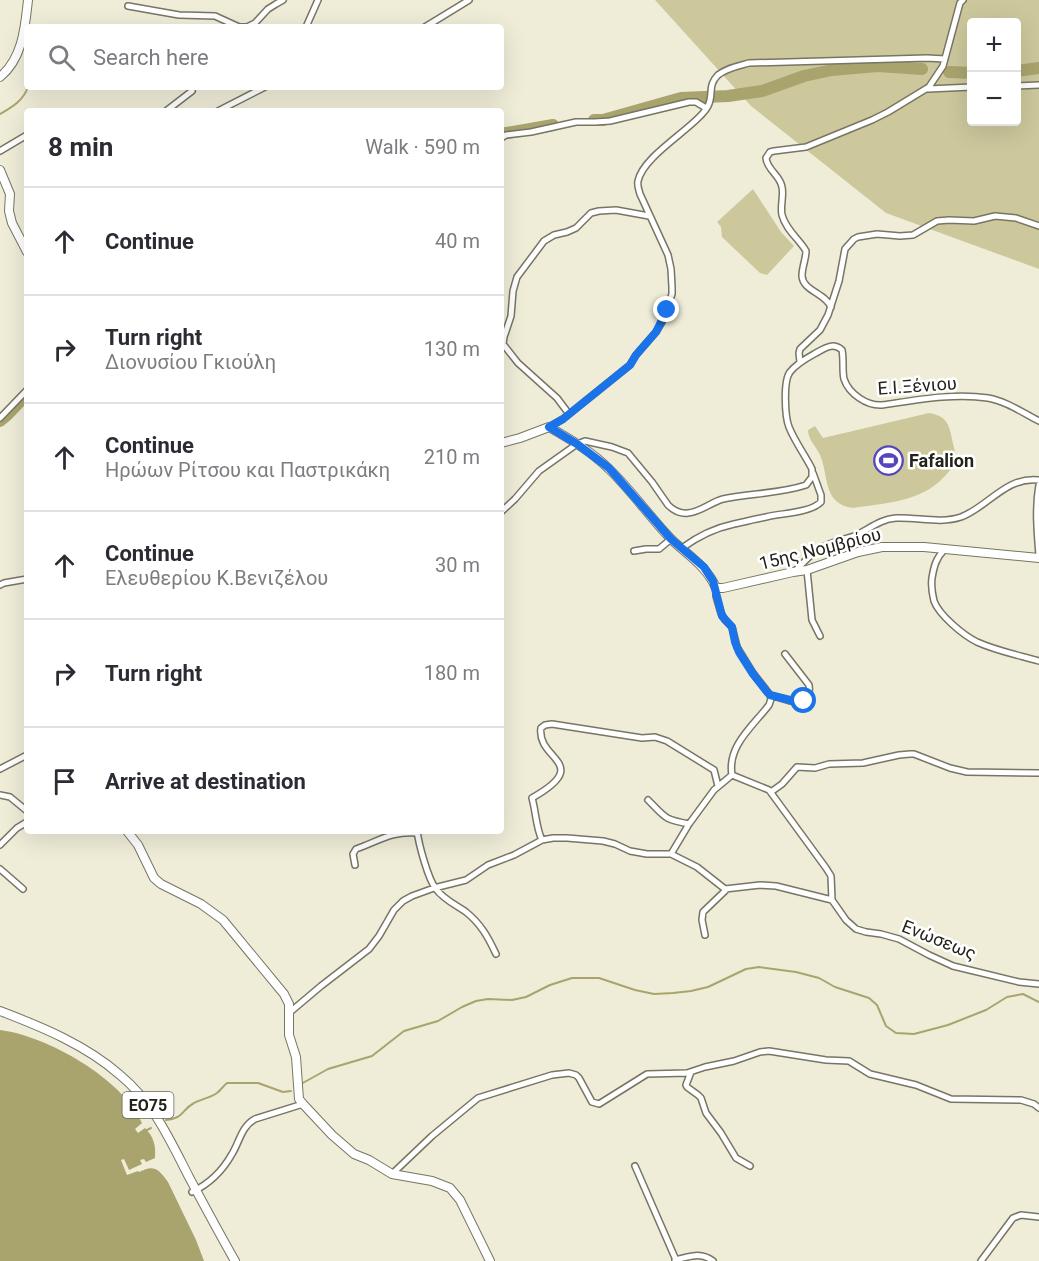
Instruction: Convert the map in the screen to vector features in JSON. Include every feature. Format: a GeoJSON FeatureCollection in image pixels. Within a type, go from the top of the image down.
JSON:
{"type":"FeatureCollection","features":[{"type":"Feature","properties":{"kind":"main road"},"geometry":{"type":"LineString","coordinates":[[25,24],[28,0]]}},
{"type":"Feature","properties":{"kind":"main road"},"geometry":{"type":"LineString","coordinates":[[0,77],[6,72],[22,43],[24,29]]}},
{"type":"Feature","properties":{"kind":"main road"},"geometry":{"type":"LineString","coordinates":[[0,170],[10,194],[9,210],[12,223],[24,246]]}},
{"type":"Feature","properties":{"kind":"main road"},"geometry":{"type":"LineString","coordinates":[[504,442],[549,427],[577,444],[609,468],[671,539],[704,567],[716,588]]}},
{"type":"Feature","properties":{"kind":"main road","name":"15ης Νομβρίου"},"geometry":{"type":"LineString","coordinates":[[716,588],[807,570],[876,548],[902,546],[1039,556]]}},
{"type":"Feature","properties":{"kind":"main road"},"geometry":{"type":"LineString","coordinates":[[129,834],[138,845],[156,880],[201,904],[223,920],[284,994],[289,1004],[289,1035],[296,1057],[299,1099],[311,1115],[350,1152],[369,1160],[380,1168],[392,1174],[436,1182],[452,1190],[460,1200],[490,1261]]}},
{"type":"Feature","properties":{"kind":"main road","name":"ΕΟ75"},"geometry":{"type":"LineString","coordinates":[[0,1011],[60,1036],[120,1074],[139,1094],[156,1115],[229,1261]]}},
{"type":"Feature","properties":{"kind":"main road","name":"ΕΟ75"},"geometry":{"type":"LineString","coordinates":[[0,1016],[65,1044],[122,1083],[154,1121],[235,1261]]}},
{"type":"Feature","properties":{"kind":"street"},"geometry":{"type":"LineString","coordinates":[[253,24],[268,9],[284,0]]}},
{"type":"Feature","properties":{"kind":"street"},"geometry":{"type":"LineString","coordinates":[[307,24],[318,0]]}},
{"type":"Feature","properties":{"kind":"street"},"geometry":{"type":"LineString","coordinates":[[430,24],[469,0]]}},
{"type":"Feature","properties":{"kind":"street"},"geometry":{"type":"LineString","coordinates":[[831,307],[827,300],[808,287],[804,281],[802,273],[806,251],[784,220],[782,187],[767,165],[768,155],[777,150],[806,147],[863,124],[930,87],[944,66],[960,3],[963,0]]}},
{"type":"Feature","properties":{"kind":"street"},"geometry":{"type":"LineString","coordinates":[[128,6],[179,15],[216,16],[233,24]]}},
{"type":"Feature","properties":{"kind":"street"},"geometry":{"type":"LineString","coordinates":[[549,427],[630,365],[656,332],[664,316],[672,294],[671,269],[668,255],[638,187],[639,179],[641,173],[659,153],[691,125],[708,105],[712,83],[719,74],[749,63],[945,59]]}},
{"type":"Feature","properties":{"kind":"street"},"geometry":{"type":"LineString","coordinates":[[1021,86],[1039,85]]}},
{"type":"Feature","properties":{"kind":"street"},"geometry":{"type":"LineString","coordinates":[[930,87],[967,87]]}},
{"type":"Feature","properties":{"kind":"street"},"geometry":{"type":"LineString","coordinates":[[224,108],[259,90]]}},
{"type":"Feature","properties":{"kind":"street"},"geometry":{"type":"LineString","coordinates":[[170,108],[192,91]]}},
{"type":"Feature","properties":{"kind":"street"},"geometry":{"type":"LineString","coordinates":[[504,136],[576,122],[616,119],[689,102],[708,105]]}},
{"type":"Feature","properties":{"kind":"street"},"geometry":{"type":"LineString","coordinates":[[0,152],[24,137]]}},
{"type":"Feature","properties":{"kind":"street"},"geometry":{"type":"LineString","coordinates":[[504,338],[511,316],[513,291],[517,277],[544,241],[576,228],[591,213],[599,211],[616,210],[649,216]]}},
{"type":"Feature","properties":{"kind":"street"},"geometry":{"type":"LineString","coordinates":[[800,362],[799,351],[820,330],[827,318],[839,281],[844,249],[858,237],[878,234],[914,235],[937,221],[974,221],[995,216],[1016,218],[1039,226]]}},
{"type":"Feature","properties":{"kind":"street"},"geometry":{"type":"LineString","coordinates":[[504,345],[518,363],[557,398],[568,414]]}},
{"type":"Feature","properties":{"kind":"street","name":"Ε.Ι.Ξένιου"},"geometry":{"type":"LineString","coordinates":[[682,548],[719,528],[808,509],[820,502],[821,495],[809,461],[788,422],[785,382],[789,373],[800,362],[828,346],[842,350],[843,377],[847,385],[856,396],[873,405],[947,397],[988,398],[1039,421]]}},
{"type":"Feature","properties":{"kind":"street"},"geometry":{"type":"LineString","coordinates":[[0,417],[24,393]]}},
{"type":"Feature","properties":{"kind":"street"},"geometry":{"type":"LineString","coordinates":[[504,509],[539,471],[577,444],[585,441],[628,453],[668,505],[679,513],[699,511],[724,499],[798,487],[808,483],[813,473]]}},
{"type":"Feature","properties":{"kind":"street"},"geometry":{"type":"LineString","coordinates":[[794,572],[822,548],[854,536],[880,522],[896,518],[938,521],[952,519],[968,514],[1016,483],[1031,479],[1039,480]]}},
{"type":"Feature","properties":{"kind":"street"},"geometry":{"type":"LineString","coordinates":[[1039,485],[1037,496],[1039,556]]}},
{"type":"Feature","properties":{"kind":"street"},"geometry":{"type":"LineString","coordinates":[[634,551],[659,549],[671,539]]}},
{"type":"Feature","properties":{"kind":"street"},"geometry":{"type":"LineString","coordinates":[[945,549],[934,566],[931,585],[934,602],[941,613],[974,640],[995,649],[1039,661]]}},
{"type":"Feature","properties":{"kind":"street"},"geometry":{"type":"LineString","coordinates":[[807,570],[812,620],[820,636]]}},
{"type":"Feature","properties":{"kind":"street"},"geometry":{"type":"LineString","coordinates":[[0,585],[24,580]]}},
{"type":"Feature","properties":{"kind":"street"},"geometry":{"type":"LineString","coordinates":[[672,854],[689,824],[718,786],[732,775],[733,754],[771,699],[739,652],[732,627],[721,613],[716,588]]}},
{"type":"Feature","properties":{"kind":"street"},"geometry":{"type":"LineString","coordinates":[[770,695],[798,702],[804,701],[810,691],[799,671],[784,654]]}},
{"type":"Feature","properties":{"kind":"street"},"geometry":{"type":"LineString","coordinates":[[542,840],[532,798],[553,784],[561,771],[558,760],[541,737],[541,728],[548,724],[642,738],[655,737],[667,741],[714,770],[718,786]]}},
{"type":"Feature","properties":{"kind":"street"},"geometry":{"type":"LineString","coordinates":[[771,792],[782,784],[797,767],[815,768],[829,764],[863,762],[905,754],[914,754],[950,768],[968,772],[1039,773]]}},
{"type":"Feature","properties":{"kind":"street"},"geometry":{"type":"LineString","coordinates":[[0,769],[24,757]]}},
{"type":"Feature","properties":{"kind":"street","name":"Ενώσεως"},"geometry":{"type":"LineString","coordinates":[[732,775],[771,792],[831,876],[832,900],[849,924],[861,931],[899,939],[929,955],[959,967],[1019,982],[1039,984]]}},
{"type":"Feature","properties":{"kind":"street"},"geometry":{"type":"LineString","coordinates":[[0,795],[10,797],[24,809]]}},
{"type":"Feature","properties":{"kind":"street"},"geometry":{"type":"LineString","coordinates":[[648,800],[664,817],[689,824]]}},
{"type":"Feature","properties":{"kind":"street"},"geometry":{"type":"LineString","coordinates":[[0,845],[24,824]]}},
{"type":"Feature","properties":{"kind":"street"},"geometry":{"type":"LineString","coordinates":[[355,865],[353,854],[356,849],[394,834]]}},
{"type":"Feature","properties":{"kind":"street"},"geometry":{"type":"LineString","coordinates":[[417,834],[419,846],[434,888],[476,921],[488,937],[496,954]]}},
{"type":"Feature","properties":{"kind":"street"},"geometry":{"type":"LineString","coordinates":[[289,1013],[369,949],[399,904],[412,896],[434,888],[469,879],[488,865],[514,855],[542,840],[567,838],[603,841],[630,851],[672,854],[697,867],[727,889]]}},
{"type":"Feature","properties":{"kind":"street"},"geometry":{"type":"LineString","coordinates":[[0,868],[23,889]]}},
{"type":"Feature","properties":{"kind":"street"},"geometry":{"type":"LineString","coordinates":[[705,935],[702,920],[704,912],[727,889],[776,885],[832,900]]}},
{"type":"Feature","properties":{"kind":"street"},"geometry":{"type":"LineString","coordinates":[[392,1174],[432,1136],[478,1098],[552,1075],[569,1073],[579,1078],[590,1100],[599,1104],[647,1074],[691,1072],[769,1051],[826,1060],[849,1061],[870,1074],[916,1085],[946,1097],[1022,1100],[1039,1108]]}},
{"type":"Feature","properties":{"kind":"street"},"geometry":{"type":"LineString","coordinates":[[691,1072],[687,1087],[701,1098],[706,1113],[736,1158],[750,1166]]}},
{"type":"Feature","properties":{"kind":"street"},"geometry":{"type":"LineString","coordinates":[[194,1191],[204,1186],[223,1167],[235,1149],[244,1128],[250,1122],[303,1104]]}},
{"type":"Feature","properties":{"kind":"street"},"geometry":{"type":"LineString","coordinates":[[635,1166],[674,1261],[695,1255],[703,1255],[713,1261]]}},
{"type":"Feature","properties":{"kind":"street"},"geometry":{"type":"LineString","coordinates":[[981,1261],[1013,1218],[1018,1215],[1039,1217]]}},
{"type":"Feature","properties":{"kind":"shaded area"},"geometry":{"type":"Polygon","coordinates":[[[655,0],[1039,0],[1039,269],[886,213],[751,106],[655,0]]]}},
{"type":"Feature","properties":{"kind":"shaded area"},"geometry":{"type":"Polygon","coordinates":[[[753,189],[781,232],[794,246],[767,275],[760,273],[722,237],[721,227],[717,222],[753,189]]]}},
{"type":"Feature","properties":{"kind":"shaded area","name":"Fafalion"},"geometry":{"type":"Polygon","coordinates":[[[929,413],[943,418],[951,433],[955,459],[953,466],[944,477],[925,492],[890,503],[853,508],[836,501],[828,488],[823,463],[808,430],[815,426],[823,438],[929,413]]]}},
{"type":"Feature","properties":{"kind":"shaded area"},"geometry":{"type":"Polygon","coordinates":[[[0,1030],[19,1034],[60,1050],[101,1075],[118,1090],[132,1106],[142,1123],[135,1129],[138,1133],[145,1128],[148,1131],[154,1142],[155,1150],[155,1158],[146,1162],[144,1159],[140,1160],[142,1164],[129,1170],[124,1159],[121,1160],[127,1175],[149,1168],[156,1169],[162,1174],[196,1240],[204,1261],[0,1261],[0,1030]]]}},
{"type":"Feature","properties":{"kind":"waterway"},"geometry":{"type":"LineString","coordinates":[[594,120],[603,120],[681,98],[728,96],[762,91],[804,76],[832,70],[878,66],[922,69]]}},
{"type":"Feature","properties":{"kind":"waterway"},"geometry":{"type":"LineString","coordinates":[[1021,70],[1039,68]]}},
{"type":"Feature","properties":{"kind":"waterway"},"geometry":{"type":"LineString","coordinates":[[949,72],[967,73]]}},
{"type":"Feature","properties":{"kind":"waterway"},"geometry":{"type":"LineString","coordinates":[[0,114],[20,100],[27,90]]}},
{"type":"Feature","properties":{"kind":"waterway"},"geometry":{"type":"LineString","coordinates":[[504,133],[553,125]]}},
{"type":"Feature","properties":{"kind":"waterway"},"geometry":{"type":"LineString","coordinates":[[0,421],[24,397]]}},
{"type":"Feature","properties":{"kind":"waterway"},"geometry":{"type":"LineString","coordinates":[[301,1084],[328,1069],[372,1056],[404,1031],[438,1021],[476,1001],[512,1000],[526,997],[550,985],[572,978],[599,978],[654,994],[708,987],[746,969],[759,967],[796,972],[819,978],[835,987],[869,998],[877,1005],[886,1026],[896,1033],[914,1034],[948,1025],[986,1010],[1007,997],[1023,994],[1039,1002]]}},
{"type":"Feature","properties":{"kind":"waterway"},"geometry":{"type":"LineString","coordinates":[[166,1120],[180,1116],[194,1103],[214,1095],[227,1083],[258,1083],[283,1092],[291,1091]]}},
{"type":"Feature","properties":{"kind":"waterway"},"geometry":{"type":"LineString","coordinates":[[147,1130],[151,1128]]}},
{"type":"Feature","properties":{"kind":"place","name":"Fafalion"},"geometry":{"type":"Point","coordinates":[888,461]}},
{"type":"Feature","properties":{"kind":"route"},"geometry":{"type":"LineString","coordinates":[[667,310],[656,332],[630,365],[563,419],[549,427],[609,468],[671,539],[704,567],[716,588],[722,616],[735,634],[734,639],[739,652],[768,693],[798,702],[804,701]]}}]}
